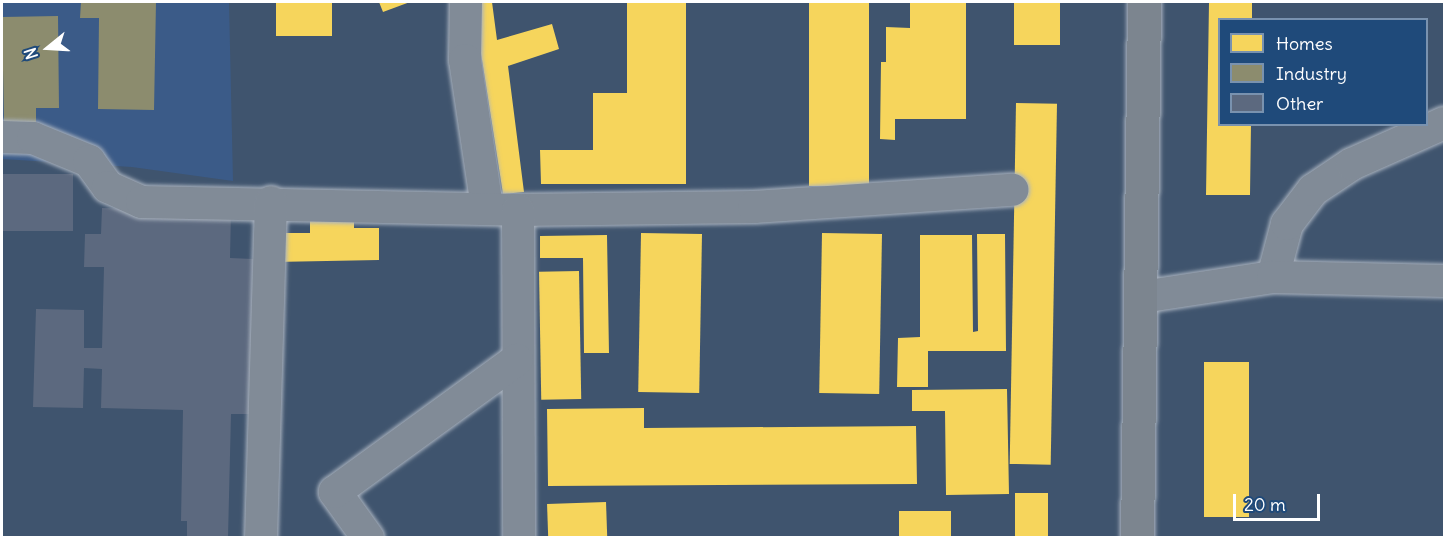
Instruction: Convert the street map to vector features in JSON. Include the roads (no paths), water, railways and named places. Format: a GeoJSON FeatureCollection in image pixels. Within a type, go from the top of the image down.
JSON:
{"type":"FeatureCollection","features":[{"type":"Feature","properties":{"kind":"highway"},"geometry":{"type":"LineString","coordinates":[[1137,537],[1142,297],[1144,2]]}},
{"type":"Feature","properties":{"kind":"street"},"geometry":{"type":"LineString","coordinates":[[466,2],[465,60],[488,208]]}},
{"type":"Feature","properties":{"kind":"street"},"geometry":{"type":"LineString","coordinates":[[1273,278],[1287,224],[1313,190],[1353,164],[1444,123]]}},
{"type":"Feature","properties":{"kind":"street"},"geometry":{"type":"LineString","coordinates":[[2,137],[33,138],[89,161],[108,187],[142,202],[271,202],[518,210],[754,207],[1012,190]]}},
{"type":"Feature","properties":{"kind":"street"},"geometry":{"type":"LineString","coordinates":[[261,537],[271,202]]}},
{"type":"Feature","properties":{"kind":"street"},"geometry":{"type":"LineString","coordinates":[[518,210],[519,537]]}},
{"type":"Feature","properties":{"kind":"street"},"geometry":{"type":"LineString","coordinates":[[1142,297],[1273,278],[1444,281]]}},
{"type":"Feature","properties":{"kind":"street"},"geometry":{"type":"LineString","coordinates":[[368,537],[335,492],[517,360]]}}]}
